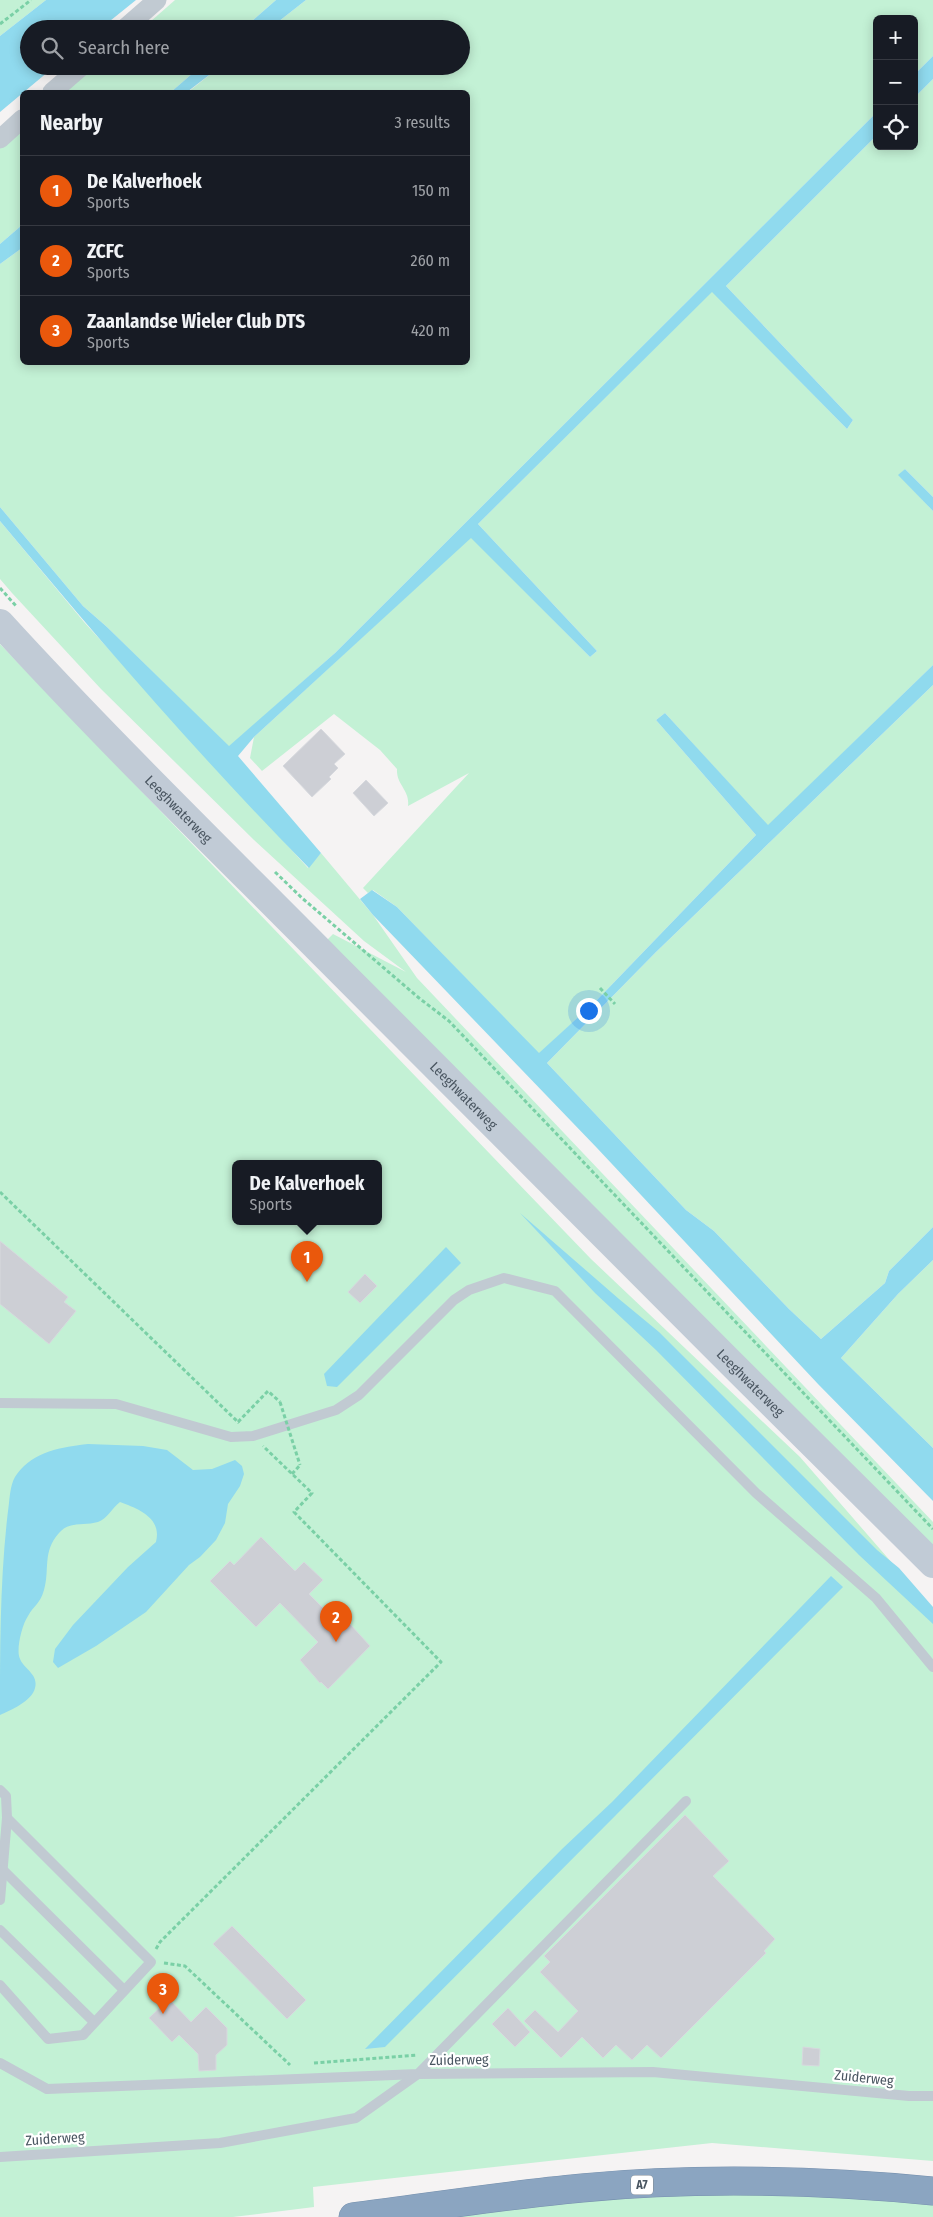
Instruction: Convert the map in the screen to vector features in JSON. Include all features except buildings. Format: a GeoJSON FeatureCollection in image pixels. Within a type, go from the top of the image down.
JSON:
{"type":"FeatureCollection","features":[{"type":"Feature","properties":{"kind":"highway","name":"A7"},"geometry":{"type":"LineString","coordinates":[[353,2217],[582,2188],[692,2182],[786,2182],[933,2191]]}},
{"type":"Feature","properties":{"kind":"main road","name":"Leeghwaterweg"},"geometry":{"type":"LineString","coordinates":[[9,615],[43,669],[246,878],[561,1195],[933,1564]]}},
{"type":"Feature","properties":{"kind":"street"},"geometry":{"type":"LineString","coordinates":[[134,20],[157,0]]}},
{"type":"Feature","properties":{"kind":"street"},"geometry":{"type":"LineString","coordinates":[[54,90],[72,75]]}},
{"type":"Feature","properties":{"kind":"street"},"geometry":{"type":"LineString","coordinates":[[0,139],[20,121]]}},
{"type":"Feature","properties":{"kind":"lane"},"geometry":{"type":"LineString","coordinates":[[0,1404],[116,1404],[231,1438],[253,1436],[336,1410],[359,1395],[454,1300],[469,1290],[504,1278],[554,1291],[756,1493],[876,1598],[933,1667]]}},
{"type":"Feature","properties":{"kind":"lane"},"geometry":{"type":"LineString","coordinates":[[0,1790],[6,1796],[8,1818],[0,1900]]}},
{"type":"Feature","properties":{"kind":"lane"},"geometry":{"type":"LineString","coordinates":[[0,2063],[47,2089],[418,2074],[686,1801]]}},
{"type":"Feature","properties":{"kind":"lane"},"geometry":{"type":"LineString","coordinates":[[0,1985],[48,2039],[83,2035],[151,1962],[8,1818]]}},
{"type":"Feature","properties":{"kind":"lane"},"geometry":{"type":"LineString","coordinates":[[3,1870],[124,1990]]}},
{"type":"Feature","properties":{"kind":"lane"},"geometry":{"type":"LineString","coordinates":[[0,1930],[94,2022]]}},
{"type":"Feature","properties":{"kind":"lane","name":"Zuiderweg"},"geometry":{"type":"LineString","coordinates":[[0,2156],[220,2143],[356,2118],[418,2074],[653,2072],[908,2096],[933,2096]]}},
{"type":"Feature","properties":{"kind":"path"},"geometry":{"type":"LineString","coordinates":[[0,24],[31,0]]}},
{"type":"Feature","properties":{"kind":"path"},"geometry":{"type":"LineString","coordinates":[[0,588],[9,615]]}},
{"type":"Feature","properties":{"kind":"path"},"geometry":{"type":"LineString","coordinates":[[274,870],[302,898],[419,998],[449,1021],[933,1529]]}},
{"type":"Feature","properties":{"kind":"path"},"geometry":{"type":"LineString","coordinates":[[600,988],[615,1004]]}},
{"type":"Feature","properties":{"kind":"path"},"geometry":{"type":"LineString","coordinates":[[0,1192],[312,1493],[294,1512],[440,1662],[160,1942],[151,1962],[185,1966],[289,2065],[299,2064]]}},
{"type":"Feature","properties":{"kind":"path"},"geometry":{"type":"LineString","coordinates":[[238,1422],[268,1391],[280,1402],[300,1465],[292,1474]]}},
{"type":"Feature","properties":{"kind":"path"},"geometry":{"type":"LineString","coordinates":[[308,2063],[438,2053]]}},
{"type":"Feature","properties":{"kind":"green space"},"geometry":{"type":"Polygon","coordinates":[[[0,0],[46,0],[20,20],[0,36],[0,0]]]}},
{"type":"Feature","properties":{"kind":"green space"},"geometry":{"type":"Polygon","coordinates":[[[175,0],[276,0],[253,20],[152,20],[175,0]]]}},
{"type":"Feature","properties":{"kind":"green space"},"geometry":{"type":"Polygon","coordinates":[[[306,0],[933,0],[933,56],[918,71],[918,15],[873,15],[873,116],[335,653],[229,747],[107,627],[83,606],[0,507],[0,264],[20,249],[20,365],[470,365],[470,90],[191,90],[210,75],[470,75],[470,20],[280,20],[306,0]]]}},
{"type":"Feature","properties":{"kind":"green space"},"geometry":{"type":"Polygon","coordinates":[[[85,75],[191,75],[173,90],[66,90],[85,75]]]}},
{"type":"Feature","properties":{"kind":"green space"},"geometry":{"type":"Polygon","coordinates":[[[933,79],[933,497],[905,469],[899,475],[933,511],[933,665],[768,826],[665,713],[656,720],[756,835],[597,1000],[539,1054],[397,907],[373,890],[368,893],[363,888],[469,773],[408,806],[407,796],[397,775],[397,769],[380,750],[334,714],[262,771],[250,758],[254,737],[471,537],[590,657],[597,651],[478,524],[712,291],[847,429],[853,420],[726,286],[873,139],[873,150],[918,150],[918,94],[933,79]]]}},
{"type":"Feature","properties":{"kind":"green space"},"geometry":{"type":"Polygon","coordinates":[[[20,130],[20,227],[0,244],[0,147],[20,130]]]}},
{"type":"Feature","properties":{"kind":"green space"},"geometry":{"type":"Polygon","coordinates":[[[0,521],[84,622],[308,868],[321,853],[373,915],[417,978],[933,1522],[933,1554],[326,941],[333,934],[406,972],[364,941],[254,840],[101,689],[12,593],[0,579],[0,521]]]}},
{"type":"Feature","properties":{"kind":"green space"},"geometry":{"type":"Polygon","coordinates":[[[0,644],[591,1259],[800,1457],[933,1610],[933,2161],[712,2143],[313,2187],[314,2207],[233,2217],[0,2217],[0,644]]]}},
{"type":"Feature","properties":{"kind":"green space"},"geometry":{"type":"Polygon","coordinates":[[[933,685],[933,1227],[889,1271],[885,1283],[821,1339],[789,1309],[714,1231],[686,1210],[547,1063],[656,952],[933,685]]]}},
{"type":"Feature","properties":{"kind":"green space"},"geometry":{"type":"Polygon","coordinates":[[[933,1260],[933,1448],[841,1358],[898,1294],[933,1260]]]}},
{"type":"Feature","properties":{"kind":"green space"},"geometry":{"type":"Polygon","coordinates":[[[703,2189],[933,2203],[933,2217],[420,2217],[703,2189]]]}},
{"type":"Feature","properties":{"kind":"water"},"geometry":{"type":"Polygon","coordinates":[[[46,0],[136,0],[111,20],[20,20],[46,0]]]}},
{"type":"Feature","properties":{"kind":"water"},"geometry":{"type":"Polygon","coordinates":[[[276,0],[306,0],[280,20],[253,20],[276,0]]]}},
{"type":"Feature","properties":{"kind":"water"},"geometry":{"type":"Polygon","coordinates":[[[20,20],[20,75],[44,75],[26,90],[20,90],[20,95],[0,112],[0,36],[20,20]]]}},
{"type":"Feature","properties":{"kind":"water"},"geometry":{"type":"Polygon","coordinates":[[[933,56],[933,79],[918,94],[918,71],[933,56]]]}},
{"type":"Feature","properties":{"kind":"water"},"geometry":{"type":"Polygon","coordinates":[[[191,75],[209,75],[190,90],[173,90],[191,75]]]}},
{"type":"Feature","properties":{"kind":"water"},"geometry":{"type":"Polygon","coordinates":[[[873,116],[873,139],[726,286],[853,420],[847,429],[712,292],[478,524],[597,651],[590,657],[471,538],[254,737],[238,756],[321,853],[309,868],[151,698],[75,610],[0,521],[0,507],[83,606],[229,746],[335,653],[873,116]]]}},
{"type":"Feature","properties":{"kind":"water"},"geometry":{"type":"Polygon","coordinates":[[[20,227],[20,249],[0,264],[0,244],[20,227]]]}},
{"type":"Feature","properties":{"kind":"water"},"geometry":{"type":"Polygon","coordinates":[[[905,469],[933,497],[933,511],[898,475],[905,469]]]}},
{"type":"Feature","properties":{"kind":"water"},"geometry":{"type":"Polygon","coordinates":[[[933,665],[933,685],[656,952],[547,1063],[686,1210],[714,1231],[789,1309],[821,1339],[885,1283],[889,1271],[933,1227],[933,1260],[898,1294],[841,1358],[933,1448],[933,1501],[818,1384],[597,1148],[373,915],[360,899],[372,890],[397,907],[539,1053],[597,1000],[756,835],[656,720],[665,713],[768,825],[933,665]]]}},
{"type":"Feature","properties":{"kind":"water"},"geometry":{"type":"Polygon","coordinates":[[[520,1213],[659,1332],[877,1550],[899,1568],[933,1607],[933,1624],[859,1555],[656,1350],[595,1293],[520,1213]]]}},
{"type":"Feature","properties":{"kind":"water"},"geometry":{"type":"Polygon","coordinates":[[[446,1247],[461,1263],[337,1387],[327,1386],[324,1374],[446,1247]]]}},
{"type":"Feature","properties":{"kind":"water"},"geometry":{"type":"Polygon","coordinates":[[[88,1444],[143,1446],[167,1450],[193,1470],[212,1469],[235,1460],[242,1466],[244,1474],[240,1486],[228,1504],[225,1523],[216,1540],[200,1557],[189,1565],[146,1612],[96,1646],[58,1668],[53,1662],[55,1649],[73,1625],[128,1567],[156,1542],[157,1534],[156,1527],[147,1516],[141,1511],[120,1502],[101,1521],[72,1525],[63,1529],[50,1547],[46,1583],[39,1601],[26,1620],[19,1641],[19,1656],[35,1679],[35,1688],[26,1701],[0,1715],[2,1582],[12,1484],[24,1466],[40,1455],[59,1449],[88,1444]]]}},
{"type":"Feature","properties":{"kind":"water"},"geometry":{"type":"Polygon","coordinates":[[[831,1576],[843,1587],[385,2047],[365,2049],[562,1849],[612,1802],[831,1576]]]}},
{"type":"Feature","properties":{"kind":"place","name":"De Kalverhoek"},"geometry":{"type":"Point","coordinates":[307,1282]}},
{"type":"Feature","properties":{"kind":"place","name":"ZCFC"},"geometry":{"type":"Point","coordinates":[336,1642]}},
{"type":"Feature","properties":{"kind":"place","name":"Zaanlandse Wieler Club DTS"},"geometry":{"type":"Point","coordinates":[163,2014]}}]}
